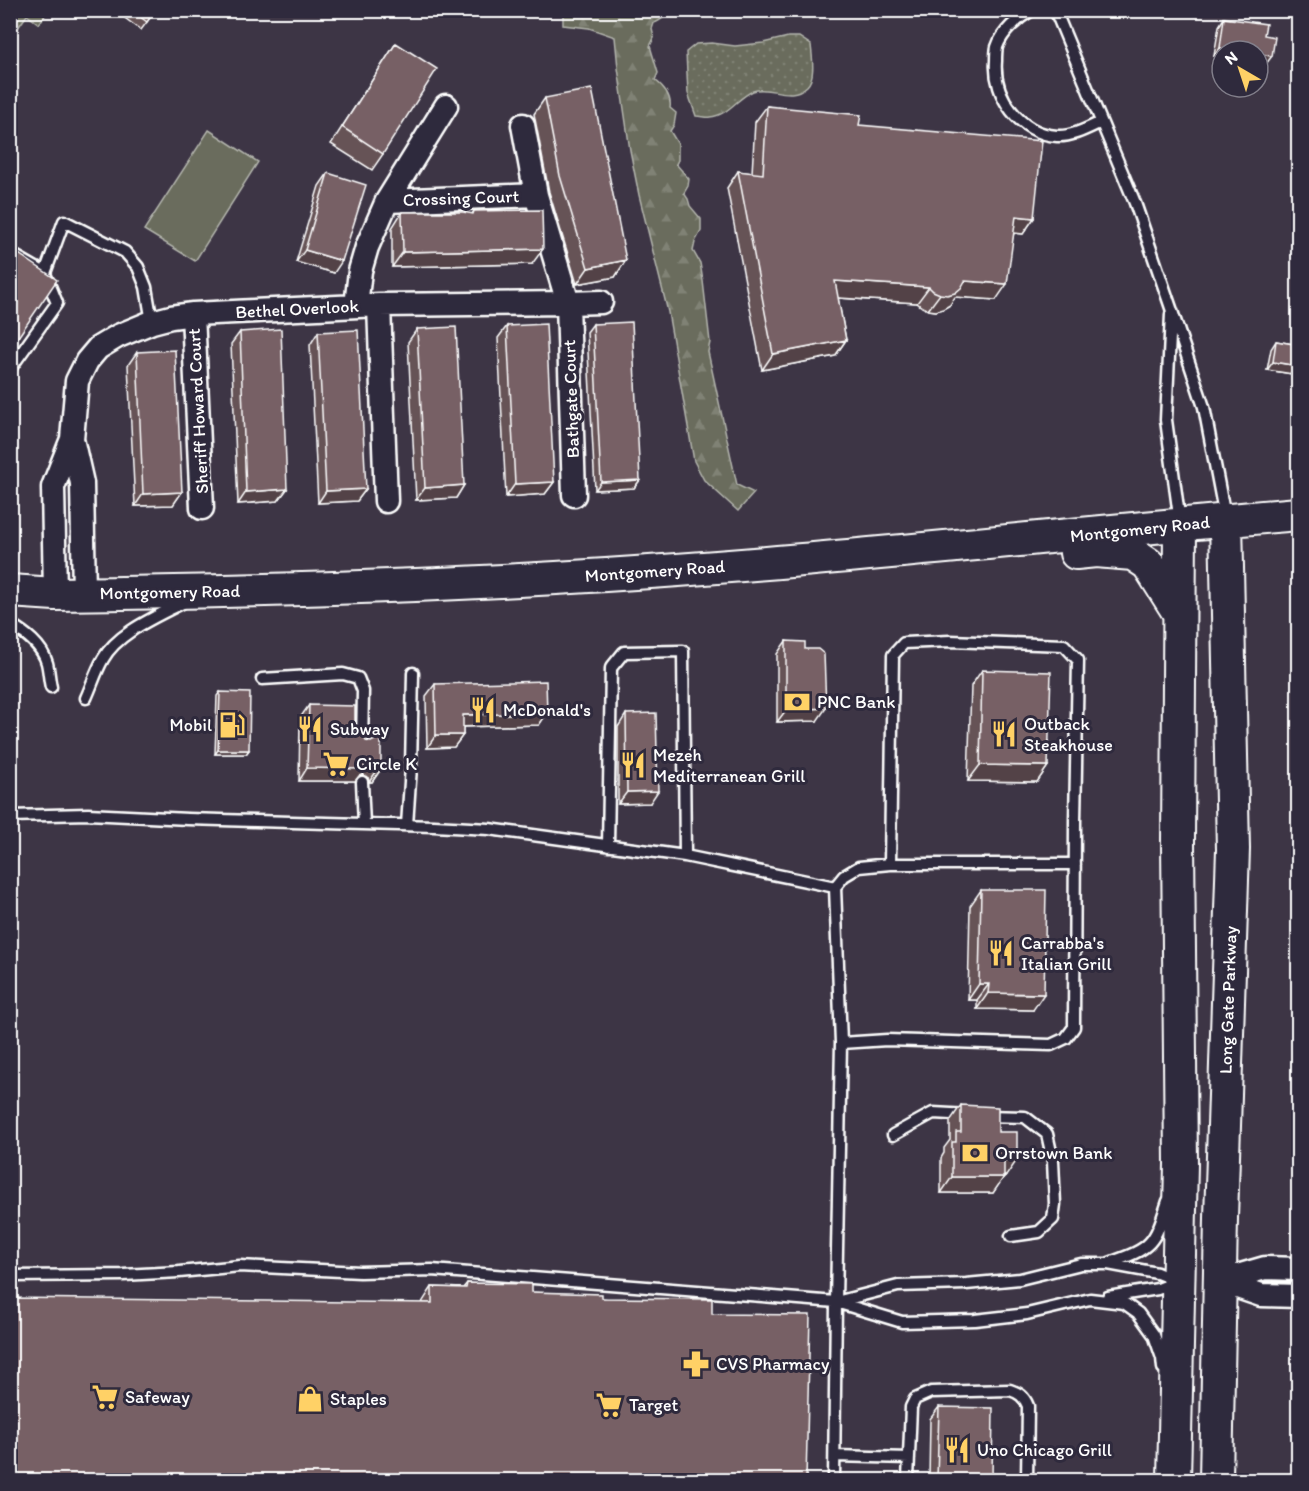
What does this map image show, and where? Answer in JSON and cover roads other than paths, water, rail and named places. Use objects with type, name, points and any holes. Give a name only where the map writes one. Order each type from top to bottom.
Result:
[{"type":"street","name":"Crossing Court","points":[[356,306],[360,271],[387,201],[446,106]]},
{"type":"street","name":"Crossing Court","points":[[523,125],[536,195],[568,303]]},
{"type":"street","name":"Crossing Court","points":[[387,201],[536,195]]},
{"type":"street","name":"Bethel Overlook","points":[[70,594],[53,487],[72,439],[77,381],[87,361],[98,348],[118,336],[152,322],[194,314],[379,305],[601,302]]},
{"type":"street","name":"Bathgate Court","points":[[568,303],[574,495]]},
{"type":"street","points":[[379,305],[386,501]]},
{"type":"street","name":"Sheriff Howard Court","points":[[194,314],[202,508]]},
{"type":"street","name":"Montgomery Road","points":[[10,591],[70,594],[335,589],[557,578],[857,556],[1299,514]]},
{"type":"street","name":"Long Gate Parkway","points":[[1216,1480],[1219,1358],[1211,1269],[1221,1227],[1233,849],[1226,520]]},
{"type":"street","points":[[1174,1480],[1181,1164],[1178,842],[1180,525]]},
{"type":"street","points":[[857,556],[871,574],[1096,551],[1133,554],[1148,564],[1179,613]]},
{"type":"street","points":[[1179,1217],[1184,1234],[1211,1269],[1261,1295],[1299,1296]]},
{"type":"street","points":[[1177,1357],[1186,1326],[1201,1300],[1211,1269]]},
{"type":"street","points":[[1178,1281],[1211,1269],[1299,1269]]},
{"type":"street","points":[[1178,1281],[1205,1322],[1219,1358]]},
{"type":"lane","points":[[1032,10],[1007,31],[997,46],[995,68],[999,90],[1008,107],[1020,121],[1039,132],[1057,136],[1101,122]]},
{"type":"lane","points":[[1055,10],[1135,203],[1171,308],[1204,407],[1226,520]]},
{"type":"lane","points":[[45,273],[64,221],[125,252],[138,267],[146,287],[152,322]]},
{"type":"lane","points":[[10,253],[45,273],[57,303],[10,369]]},
{"type":"lane","points":[[1171,308],[1166,420],[1180,525]]},
{"type":"lane","points":[[86,698],[104,657],[118,640],[202,592]]},
{"type":"lane","points":[[10,624],[24,632],[36,644],[46,660],[51,687]]},
{"type":"lane","points":[[841,1043],[887,1040],[1051,1045],[1066,1038],[1074,1027],[1078,660],[1064,645],[950,641],[904,643],[893,655],[890,864]]},
{"type":"lane","points":[[608,846],[611,668],[624,652],[683,651],[685,856]]},
{"type":"lane","points":[[407,825],[413,673]]},
{"type":"lane","points":[[262,679],[343,674],[358,678],[363,691],[362,747]]},
{"type":"lane","points":[[362,782],[364,824]]},
{"type":"lane","points":[[10,816],[88,814],[489,829],[685,856],[835,887]]},
{"type":"lane","points":[[834,1480],[841,1043],[835,887],[844,876],[859,867],[890,864],[1075,864]]},
{"type":"lane","points":[[893,1135],[933,1113],[1025,1117],[1047,1134],[1053,1161],[1055,1203],[1053,1219],[1040,1232],[1011,1236]]},
{"type":"lane","points":[[1108,1264],[1147,1247],[1158,1232],[1181,1164]]},
{"type":"lane","points":[[836,1302],[898,1286],[966,1284],[1020,1279],[1081,1264],[1108,1264],[1157,1273],[1178,1281]]},
{"type":"lane","points":[[10,1276],[123,1275],[240,1266],[360,1272],[432,1270],[836,1302],[902,1322],[975,1320],[1027,1314],[1090,1299],[1158,1289],[1178,1281]]},
{"type":"lane","points":[[1090,1299],[1124,1303],[1138,1313],[1154,1335],[1162,1358],[1174,1444]]},
{"type":"lane","points":[[908,1480],[911,1407],[915,1399],[931,1392],[1010,1390],[1025,1399],[1028,1406],[1027,1480]]},
{"type":"lane","points":[[835,1456],[909,1458]]},
{"type":"place","name":"PNC Bank","points":[[797,702]]},
{"type":"place","name":"McDonald's","points":[[483,710]]},
{"type":"place","name":"Mobil","points":[[232,725]]},
{"type":"place","name":"Subway","points":[[310,729]]},
{"type":"place","name":"Outback Steakhouse","points":[[1004,734]]},
{"type":"place","name":"Circle K","points":[[336,764]]},
{"type":"place","name":"Mezeh Mediterranean Grill","points":[[633,765]]},
{"type":"place","name":"Carrabba's Italian Grill","points":[[1001,953]]},
{"type":"place","name":"Orrstown Bank","points":[[975,1153]]},
{"type":"place","name":"CVS Pharmacy","points":[[696,1364]]},
{"type":"place","name":"Safeway","points":[[105,1397]]},
{"type":"place","name":"Staples","points":[[310,1399]]},
{"type":"place","name":"Target","points":[[609,1405]]},
{"type":"place","name":"Uno Chicago Grill","points":[[957,1450]]}]
